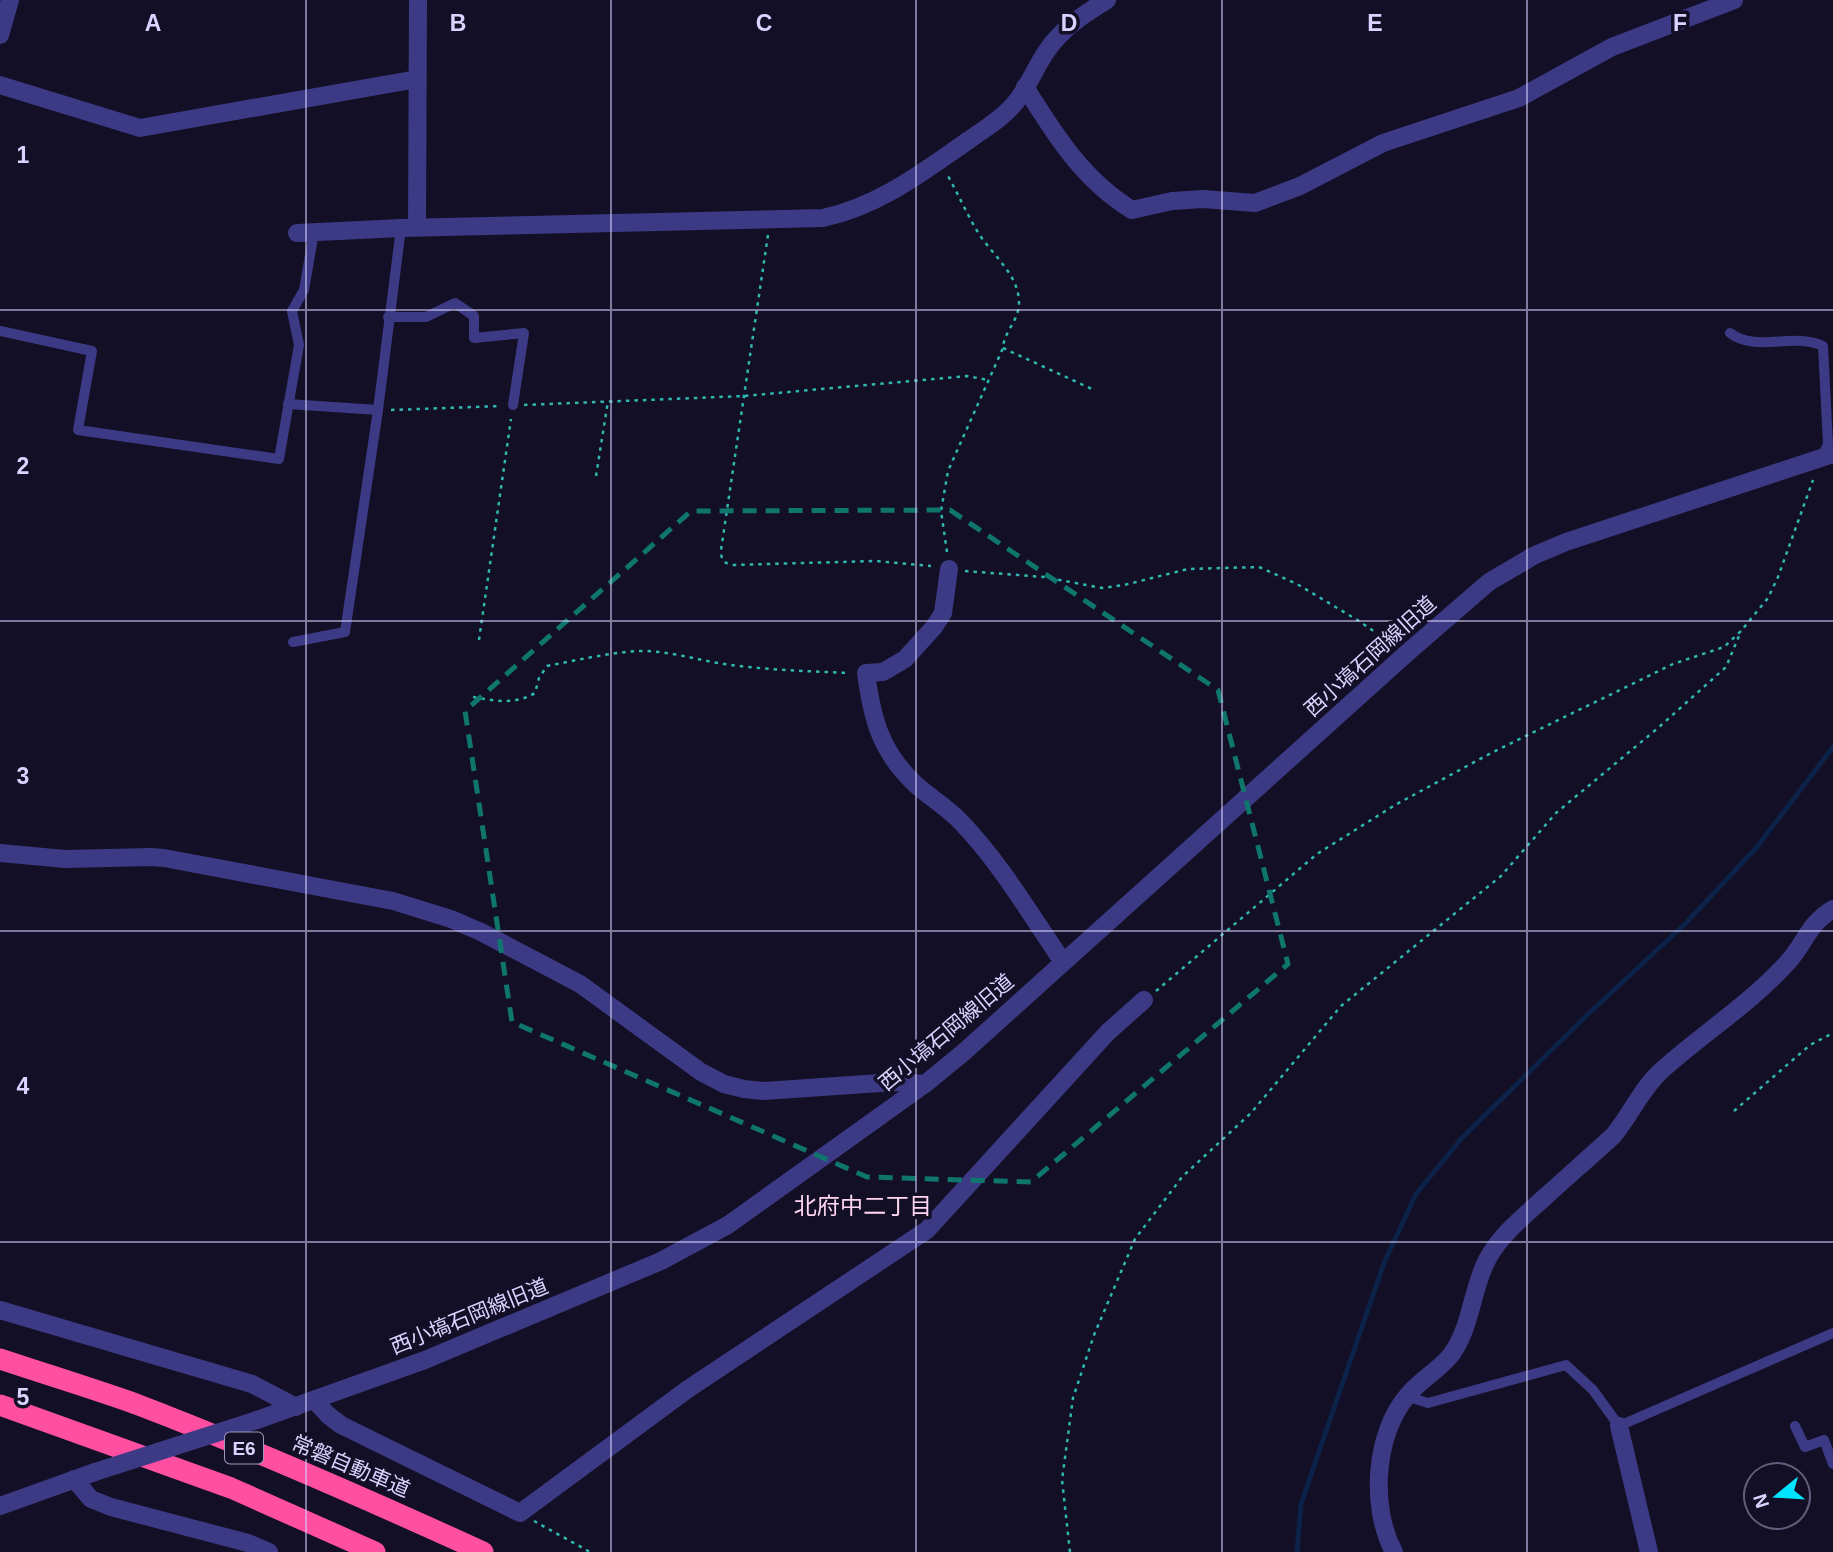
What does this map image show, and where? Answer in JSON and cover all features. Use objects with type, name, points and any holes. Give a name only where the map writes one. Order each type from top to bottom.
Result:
[{"type":"highway","name":"常磐自動車道","points":[[0,1359],[134,1404],[233,1443],[349,1491],[483,1552]]},
{"type":"highway","name":"E6","points":[[0,1405],[231,1488],[336,1532],[375,1552]]},
{"type":"street","points":[[0,35],[10,0]]},
{"type":"street","points":[[409,227],[417,79],[418,0]]},
{"type":"street","points":[[305,232],[409,227],[823,218],[847,212],[897,189],[996,120],[1015,103],[1046,51],[1058,37],[1079,18],[1107,0]]},
{"type":"street","points":[[1025,87],[1056,137],[1090,178],[1109,196],[1132,210],[1172,201],[1203,199],[1255,203],[1300,186],[1382,143],[1520,98],[1612,47],[1734,0]]},
{"type":"street","points":[[0,85],[140,128],[417,79]]},
{"type":"street","name":"西小塙石岡線旧道","points":[[0,1506],[74,1479],[314,1401],[425,1360],[660,1261],[728,1226],[925,1084],[1406,653],[1489,582],[1535,555],[1615,524],[1827,455]]},
{"type":"street","points":[[949,569],[943,613],[934,627],[905,659],[883,672],[866,673],[874,721],[895,762],[914,783],[958,820],[1001,871],[1063,962]]},
{"type":"street","points":[[0,853],[65,859],[164,858],[381,898],[420,908],[481,932],[580,984],[701,1072],[724,1084],[744,1090],[895,1082],[925,1084]]},
{"type":"street","points":[[1394,1552],[1382,1526],[1378,1479],[1386,1436],[1406,1396],[1450,1356],[1470,1316],[1481,1273],[1498,1243],[1613,1136],[1658,1073],[1789,961],[1819,918],[1833,909]]},
{"type":"street","points":[[314,1401],[341,1425],[520,1513],[688,1389],[927,1230],[1108,1032],[1144,1000]]},
{"type":"street","points":[[0,1310],[252,1384],[296,1407]]},
{"type":"street","points":[[1619,1426],[1649,1552]]},
{"type":"street","points":[[74,1479],[92,1499],[111,1507],[248,1543],[269,1552]]},
{"type":"lane","points":[[293,642],[345,632],[378,410],[388,317],[409,227]]},
{"type":"lane","points":[[0,331],[92,351],[78,430],[279,459],[299,345],[292,312],[304,290],[305,232]]},
{"type":"lane","points":[[388,317],[426,317],[455,303],[474,316],[474,338],[524,333],[513,405]]},
{"type":"lane","points":[[1730,333],[1741,342],[1808,341],[1824,346],[1827,455]]},
{"type":"lane","points":[[288,404],[378,410]]},
{"type":"lane","points":[[1406,1396],[1428,1404],[1566,1365],[1594,1390],[1619,1426],[1833,1333]]},
{"type":"lane","points":[[1795,1426],[1805,1447],[1824,1440],[1833,1464]]},
{"type":"path","points":[[940,160],[977,232],[1016,283],[1019,303],[1017,319],[1004,336],[1003,348],[948,471],[941,511],[949,569]]},
{"type":"path","points":[[771,219],[721,550],[722,560],[726,564],[755,566],[876,561],[1044,577],[1102,588],[1188,569],[1259,566],[1282,576],[1360,621],[1406,653]]},
{"type":"path","points":[[1003,348],[1092,389]]},
{"type":"path","points":[[378,410],[744,396],[967,376],[988,380]]},
{"type":"path","points":[[596,476],[608,401]]},
{"type":"path","points":[[479,639],[513,405]]},
{"type":"path","points":[[1144,1000],[1317,854],[1395,805],[1493,751],[1673,664],[1724,647],[1768,598],[1827,455]]},
{"type":"path","points":[[1070,1552],[1062,1480],[1073,1398],[1094,1335],[1135,1239],[1182,1177],[1251,1113],[1341,1006],[1501,876],[1556,813],[1726,667],[1741,631]]},
{"type":"path","points":[[473,697],[496,701],[522,701],[535,693],[539,678],[547,666],[640,651],[664,652],[691,659],[775,670],[866,673]]},
{"type":"path","points":[[1734,1111],[1810,1045],[1833,1034]]},
{"type":"path","points":[[520,1513],[590,1552]]},
{"type":"highlighted area","points":[[950,510],[1218,690],[1288,964],[1031,1182],[867,1177],[512,1022],[465,711],[691,511]]},
{"type":"waterway","points":[[1297,1552],[1301,1504],[1384,1263],[1416,1194],[1461,1139],[1586,1016],[1685,924],[1757,847],[1833,747]]},
{"type":"district","name":"北府中二丁目","points":[[863,1206]]}]
